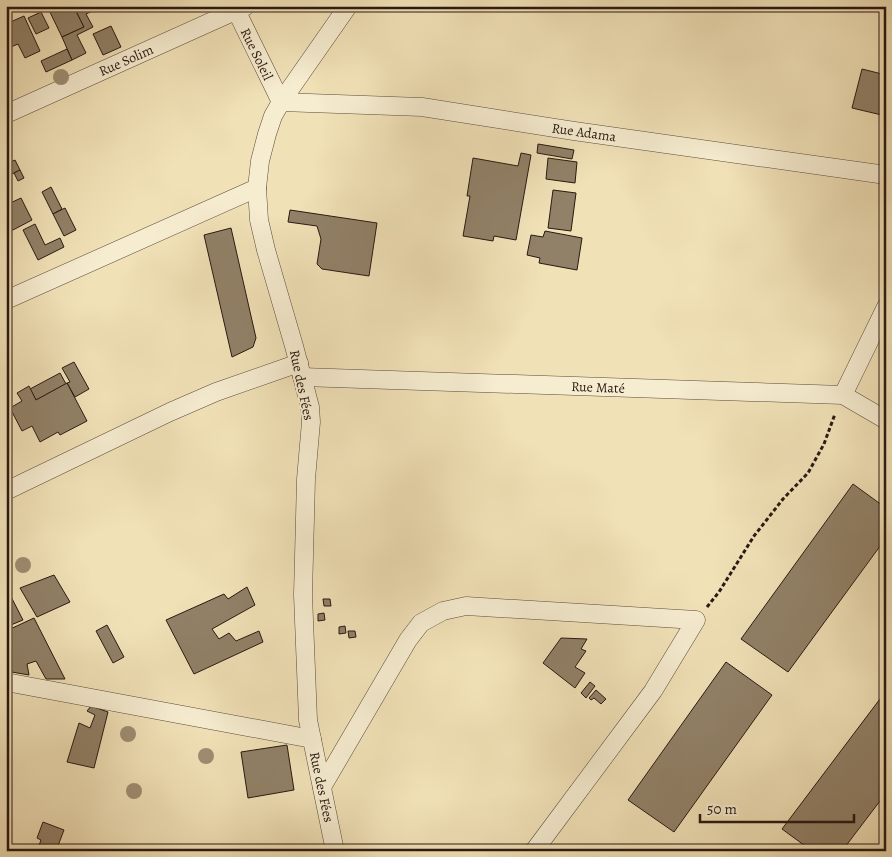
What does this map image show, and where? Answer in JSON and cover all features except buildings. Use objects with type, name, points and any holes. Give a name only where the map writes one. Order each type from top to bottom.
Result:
[{"type":"street","name":"Rue des Fées","points":[[335,851],[308,720],[302,595],[306,480],[311,422],[310,407],[266,250],[259,220],[257,188],[260,161],[273,116],[348,6]]},
{"type":"street","name":"Rue Soleil","points":[[238,8],[281,102]]},
{"type":"street","name":"Rue Solim","points":[[6,114],[238,8]]},
{"type":"street","name":"Rue Adama","points":[[281,102],[422,107],[886,176]]},
{"type":"street","points":[[6,300],[257,188]]},
{"type":"street","points":[[843,394],[886,307]]},
{"type":"street","points":[[6,491],[207,396],[300,370]]},
{"type":"street","name":"Rue Maté","points":[[300,370],[843,394],[886,420]]},
{"type":"street","points":[[322,787],[408,640],[421,623],[443,611],[466,606],[696,620],[653,691],[534,851]]},
{"type":"street","points":[[6,682],[312,739]]},
{"type":"path","points":[[696,620],[718,592],[754,536],[783,499],[808,473],[824,444],[843,394]]}]
